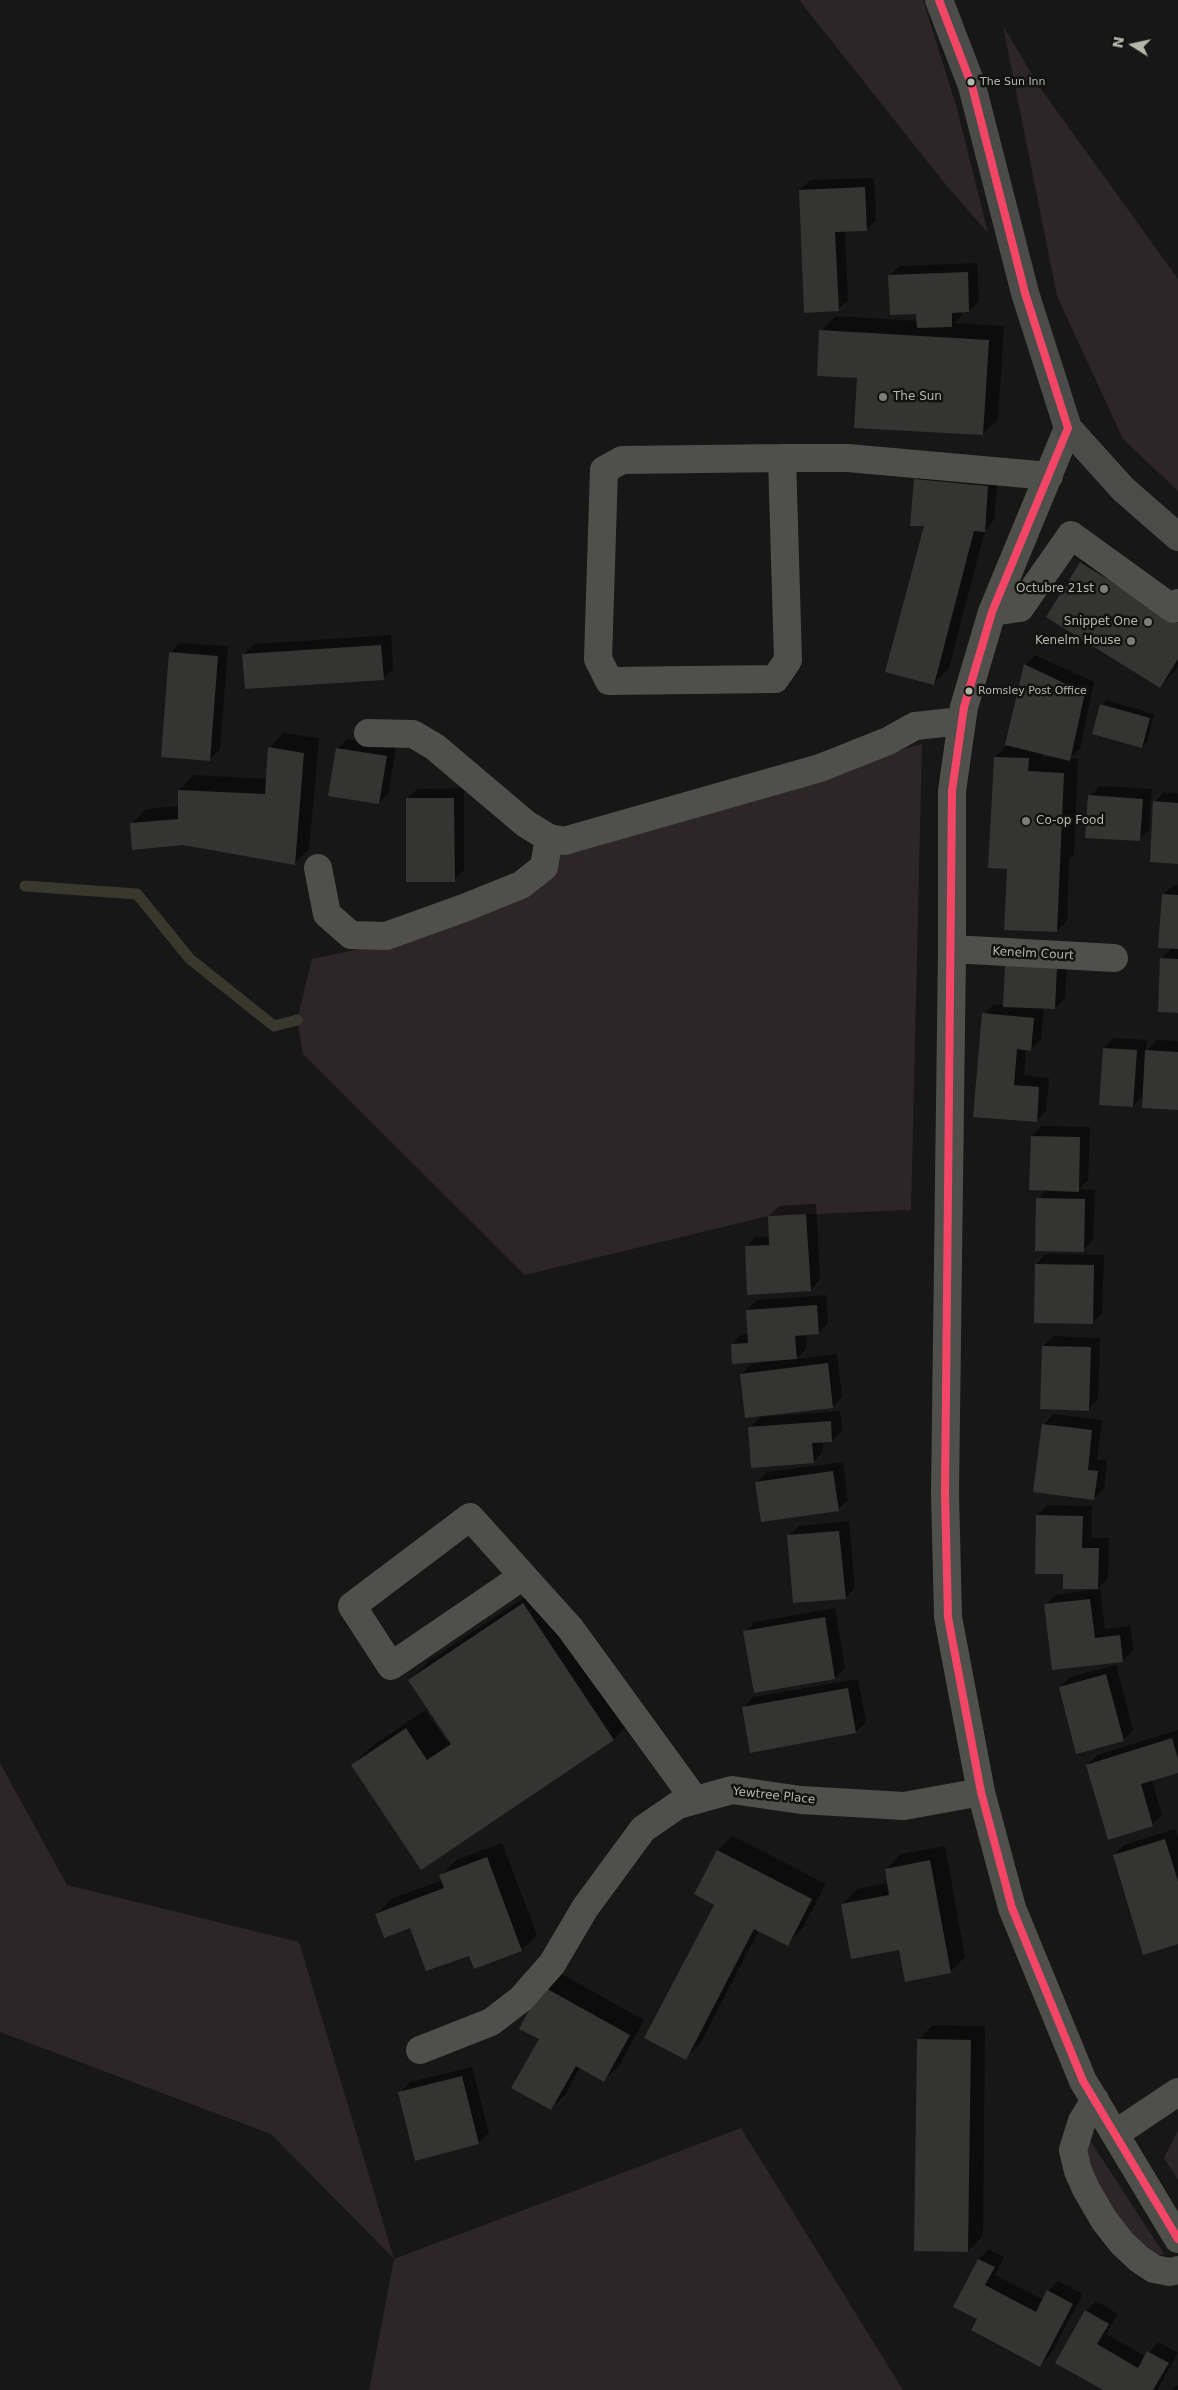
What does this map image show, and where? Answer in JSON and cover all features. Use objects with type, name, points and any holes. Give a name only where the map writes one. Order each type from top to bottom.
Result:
[{"type":"main road","points":[[939,0],[972,86],[1025,293],[1068,428],[1123,489],[1178,537]]},
{"type":"street","points":[[1068,428],[992,612],[964,707],[952,791],[952,949],[945,1493],[948,1617],[981,1792],[1012,1908],[1083,2081],[1178,2239]]},
{"type":"street","points":[[782,458],[788,660],[774,679],[609,681],[598,659],[604,470],[622,460],[782,458],[848,458],[1049,476]]},
{"type":"street","points":[[992,612],[1020,608],[1071,535],[1173,609],[1178,603]]},
{"type":"street","points":[[368,733],[413,734],[435,747],[526,824],[549,838],[564,841],[820,768],[888,741],[915,726],[962,721]]},
{"type":"street","points":[[318,868],[327,914],[351,935],[386,936],[521,885],[544,867],[549,838]]},
{"type":"street","name":"Kenelm Court","points":[[952,949],[1114,958]]},
{"type":"street","points":[[522,1576],[391,1666],[352,1606],[470,1517],[570,1628],[695,1800]]},
{"type":"street","name":"Yewtree Place","points":[[420,2050],[491,2022],[521,2000],[552,1964],[585,1908],[643,1830],[678,1805],[732,1790],[801,1800],[904,1806],[981,1792]]},
{"type":"street","points":[[1115,2134],[1178,2092]]},
{"type":"street","points":[[1095,2100],[1082,2121],[1074,2150],[1078,2171],[1086,2189],[1104,2220],[1122,2243],[1140,2259],[1154,2269],[1170,2272],[1178,2270]]},
{"type":"shaded area","points":[[799,0],[923,0],[956,105],[988,233],[946,185]]},
{"type":"shaded area","points":[[1003,26],[1041,89],[1178,279],[1178,491],[1123,439],[1057,296]]},
{"type":"shaded area","points":[[922,744],[911,1210],[768,1216],[525,1275],[303,1054],[297,1020],[312,959],[401,940],[541,887],[538,854]]},
{"type":"shaded area","points":[[0,1763],[67,1885],[299,1942],[394,2259],[271,2134],[0,2032]]},
{"type":"shaded area","points":[[741,2128],[903,2390],[369,2390],[394,2259]]},
{"type":"shaded area","points":[[1178,2130],[1178,2180],[1164,2158]]},
{"type":"shaded area","points":[[1088,2137],[1164,2254],[1158,2256],[1141,2250],[1092,2182],[1084,2144]]},
{"type":"building","points":[[865,187],[867,231],[835,232],[839,311],[804,313],[799,190]]},
{"type":"building","points":[[968,272],[969,312],[952,313],[952,327],[917,328],[916,314],[890,315],[888,275]]},
{"type":"building","points":[[819,330],[989,340],[983,435],[854,428],[857,378],[817,376]]},
{"type":"building","points":[[914,479],[988,486],[985,532],[974,531],[934,685],[885,672],[924,526],[910,526]]},
{"type":"building","name":"Kenelm House","points":[[1080,562],[1178,623],[1178,659],[1160,688],[1046,617]]},
{"type":"building","points":[[381,645],[384,680],[245,689],[242,654]]},
{"type":"building","points":[[169,652],[218,656],[210,761],[161,757]]},
{"type":"building","points":[[1024,664],[1085,693],[1070,761],[1005,745]]},
{"type":"building","points":[[1100,704],[1150,718],[1142,748],[1092,734]]},
{"type":"building","points":[[268,747],[304,753],[295,865],[183,845],[132,850],[130,823],[178,819],[178,790],[265,794]]},
{"type":"building","points":[[336,748],[387,756],[379,804],[328,796]]},
{"type":"building","name":"Co-op Food","points":[[994,757],[1029,758],[1028,771],[1064,773],[1057,932],[1004,930],[1007,869],[988,868]]},
{"type":"building","points":[[1088,795],[1143,799],[1140,841],[1085,838]]},
{"type":"building","points":[[406,798],[454,798],[455,882],[406,882]]},
{"type":"building","points":[[1153,801],[1178,803],[1178,864],[1150,862]]},
{"type":"building","points":[[1162,894],[1178,895],[1178,949],[1158,948]]},
{"type":"building","points":[[1160,958],[1178,959],[1178,1013],[1158,1012]]},
{"type":"building","points":[[1005,965],[1057,967],[1055,1009],[1003,1007]]},
{"type":"building","points":[[982,1013],[1034,1018],[1031,1051],[1017,1049],[1014,1085],[1039,1087],[1037,1122],[973,1117]]},
{"type":"building","points":[[1103,1048],[1137,1050],[1133,1107],[1099,1105]]},
{"type":"building","points":[[1145,1050],[1178,1052],[1178,1110],[1142,1108]]},
{"type":"building","points":[[1031,1136],[1080,1137],[1079,1192],[1029,1190]]},
{"type":"building","points":[[1036,1198],[1085,1199],[1084,1252],[1035,1251]]},
{"type":"building","points":[[806,1214],[811,1291],[747,1295],[745,1246],[769,1245],[768,1216]]},
{"type":"building","points":[[1035,1264],[1094,1265],[1093,1324],[1034,1323]]},
{"type":"building","points":[[817,1305],[819,1334],[795,1336],[797,1359],[732,1364],[731,1344],[748,1343],[746,1310]]},
{"type":"building","points":[[1042,1346],[1091,1347],[1089,1411],[1040,1409]]},
{"type":"building","points":[[828,1363],[833,1408],[745,1418],[740,1374]]},
{"type":"building","points":[[831,1421],[832,1442],[812,1443],[814,1463],[751,1468],[748,1427]]},
{"type":"building","points":[[1042,1424],[1092,1430],[1088,1470],[1098,1471],[1094,1500],[1033,1492]]},
{"type":"building","points":[[833,1471],[839,1511],[761,1522],[755,1482]]},
{"type":"building","points":[[1036,1515],[1083,1516],[1082,1548],[1099,1548],[1098,1589],[1063,1589],[1063,1574],[1035,1574]]},
{"type":"building","points":[[839,1531],[846,1599],[793,1603],[787,1535]]},
{"type":"building","points":[[1090,1599],[1095,1638],[1120,1635],[1123,1662],[1052,1670],[1044,1604]]},
{"type":"building","points":[[523,1603],[614,1740],[421,1870],[351,1765],[406,1728],[427,1760],[451,1744],[408,1680]]},
{"type":"building","points":[[825,1617],[835,1679],[754,1693],[743,1631]]},
{"type":"building","points":[[1106,1674],[1124,1741],[1076,1754],[1059,1687]]},
{"type":"building","points":[[848,1688],[856,1733],[750,1753],[742,1707]]},
{"type":"building","points":[[1172,1738],[1178,1759],[1178,1773],[1141,1784],[1153,1826],[1108,1840],[1086,1765]]},
{"type":"building","points":[[1165,1839],[1178,1881],[1178,1944],[1143,1955],[1113,1855]]},
{"type":"building","points":[[717,1850],[812,1899],[788,1946],[754,1929],[686,2060],[644,2038],[714,1905],[694,1894]]},
{"type":"building","points":[[487,1857],[522,1951],[474,1969],[469,1956],[426,1971],[410,1928],[384,1938],[375,1914],[444,1888],[439,1875]]},
{"type":"building","points":[[930,1860],[951,1973],[905,1982],[899,1950],[851,1959],[841,1904],[889,1895],[885,1869]]},
{"type":"building","points":[[542,1986],[630,2035],[604,2082],[576,2066],[551,2110],[511,2088],[539,2039],[519,2029]]},
{"type":"building","points":[[917,2039],[971,2040],[968,2252],[914,2251]]},
{"type":"building","points":[[462,2076],[479,2144],[415,2161],[398,2092]]},
{"type":"building","points":[[978,2259],[995,2267],[985,2285],[1036,2312],[1047,2290],[1073,2304],[1040,2367],[971,2330],[977,2319],[953,2307]]},
{"type":"building","points":[[1085,2310],[1109,2324],[1097,2344],[1138,2368],[1147,2351],[1169,2363],[1153,2390],[1103,2390],[1055,2363]]},
{"type":"waterway","points":[[25,886],[137,894],[190,959],[274,1026],[297,1020]]},
{"type":"transit line","points":[[939,0],[972,86],[1025,293],[1068,428],[992,612],[964,707],[952,791],[945,1493],[948,1617],[981,1792],[1012,1908],[1083,2081],[1178,2239]]},
{"type":"place","name":"The Sun Inn","points":[[971,82]]},
{"type":"place","name":"The Sun","points":[[883,397]]},
{"type":"place","name":"Octubre 21st","points":[[1104,589]]},
{"type":"place","name":"Snippet One","points":[[1148,622]]},
{"type":"place","name":"Kenelm House","points":[[1131,641]]},
{"type":"place","name":"Romsley Post Office","points":[[969,691]]},
{"type":"place","name":"Co-op Food","points":[[1026,821]]}]
